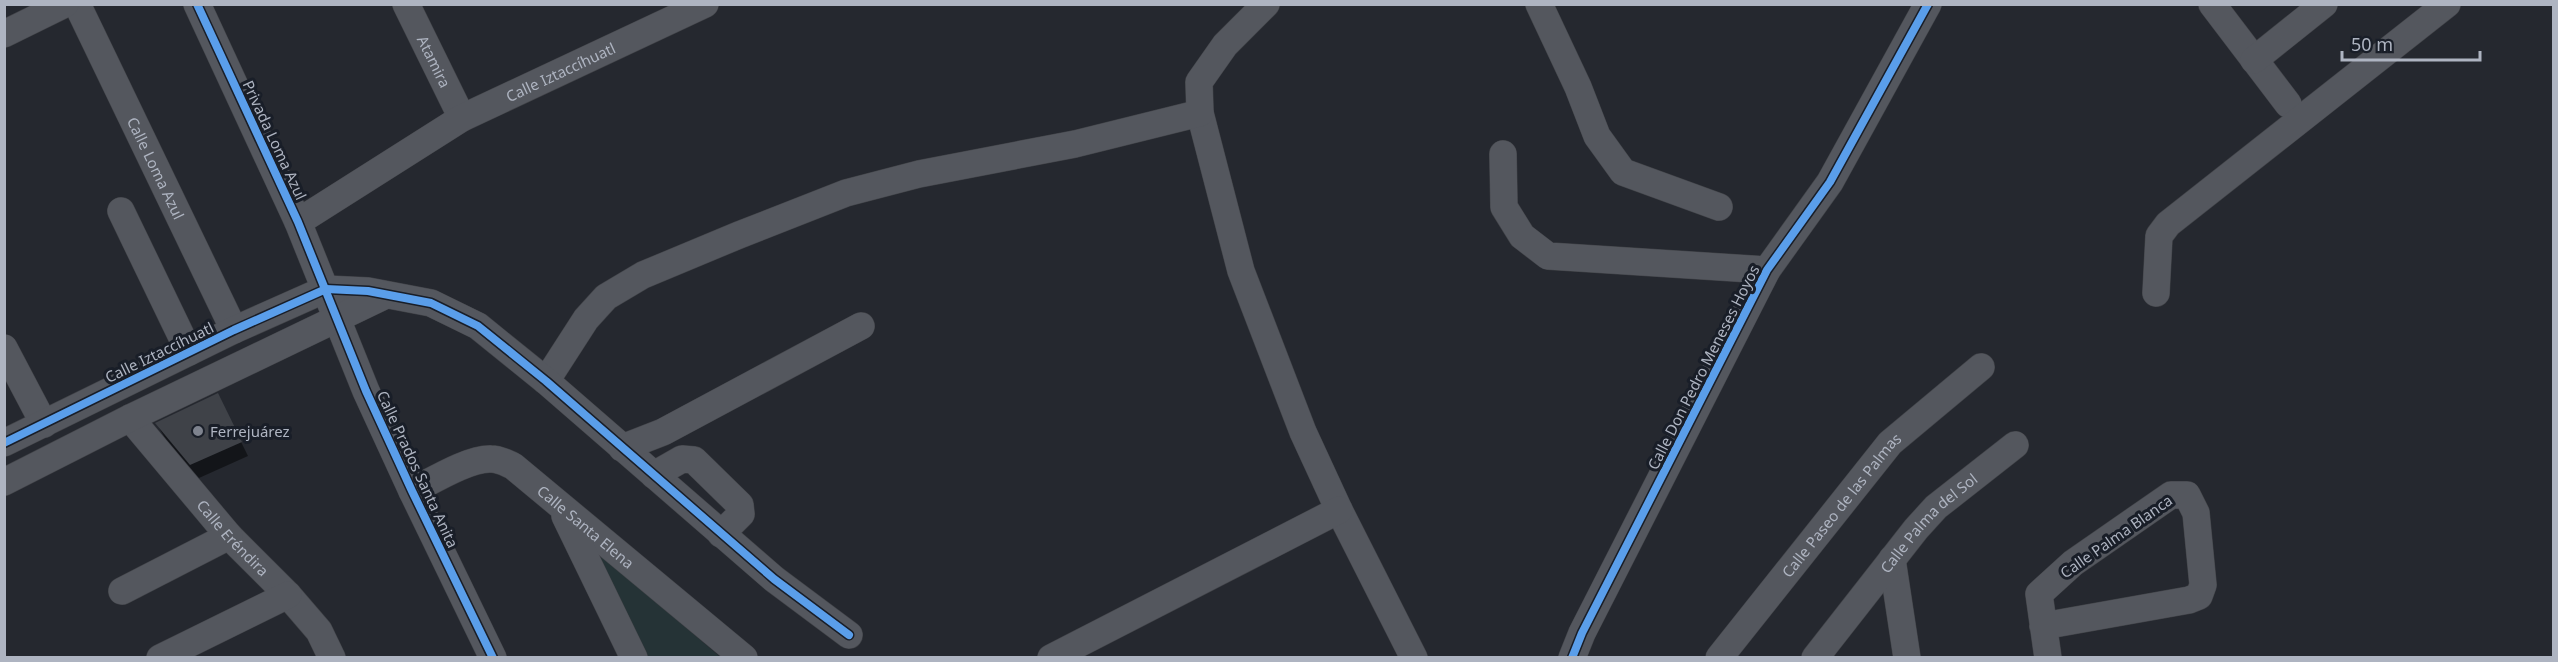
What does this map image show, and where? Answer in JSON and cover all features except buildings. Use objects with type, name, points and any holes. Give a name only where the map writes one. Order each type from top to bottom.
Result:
[{"type":"street","points":[[4,34],[65,4]]},
{"type":"street","name":"Calle Loma Azul","points":[[77,4],[234,330]]},
{"type":"street","name":"Privada Loma Azul","points":[[197,4],[298,222],[326,289]]},
{"type":"street","name":"Atamira","points":[[406,4],[462,118]]},
{"type":"street","name":"Calle Iztaccíhuatl","points":[[298,222],[462,118],[705,4]]},
{"type":"street","points":[[1266,4],[1225,45],[1198,82],[1200,113],[1241,271],[1303,432],[1339,510],[1414,657]]},
{"type":"street","points":[[1539,4],[1598,136],[1623,172],[1719,207]]},
{"type":"street","name":"Calle Don Pedro Meneses Hoyos","points":[[1572,657],[1582,633],[1767,270],[1830,182],[1928,4]]},
{"type":"street","points":[[2212,4],[2288,104]]},
{"type":"street","points":[[2254,60],[2324,4]]},
{"type":"street","points":[[2156,293],[2159,236],[2168,224],[2447,4]]},
{"type":"street","points":[[546,381],[586,319],[606,297],[643,275],[739,235],[846,193],[919,174],[1075,144],[1200,113]]},
{"type":"street","points":[[1503,154],[1504,207],[1522,236],[1548,256],[1767,270]]},
{"type":"street","points":[[121,211],[189,352]]},
{"type":"street","points":[[326,289],[368,291],[431,303],[478,326],[546,381],[774,579],[849,635]]},
{"type":"street","name":"Calle Iztaccíhuatl","points":[[4,444],[234,330],[326,289]]},
{"type":"street","name":"Calle Prados Santa Anita","points":[[326,289],[366,391],[493,657]]},
{"type":"street","points":[[7,475],[386,295]]},
{"type":"street","points":[[622,447],[663,432],[861,326]]},
{"type":"street","points":[[4,348],[44,424]]},
{"type":"street","name":"Calle Paseo de las Palmas","points":[[1719,657],[1890,443],[1981,367]]},
{"type":"street","name":"Calle Eréndira","points":[[130,418],[228,536],[288,595],[319,631],[332,657]]},
{"type":"street","name":"Calle Palma del Sol","points":[[1907,657],[1892,560],[1936,507],[2015,445]]},
{"type":"street","name":"Calle Santa Elena","points":[[412,491],[471,463],[488,458],[501,460],[513,466],[744,657]]},
{"type":"street","points":[[654,475],[682,459],[694,460],[740,505],[741,514],[721,534]]},
{"type":"street","name":"Calle Palma Blanca","points":[[2171,495],[2187,495],[2196,513],[2203,585],[2199,596],[2189,600],[2043,626],[2039,594],[2073,564],[2171,495]]},
{"type":"street","points":[[561,508],[634,657]]},
{"type":"street","points":[[1050,657],[1339,510]]},
{"type":"street","points":[[122,591],[228,536]]},
{"type":"street","points":[[1815,657],[1892,560]]},
{"type":"street","points":[[160,657],[288,595]]},
{"type":"street","points":[[2043,626],[2048,657]]},
{"type":"shaded area","points":[[590,544],[720,657],[644,657]]},
{"type":"cycle path","points":[[197,4],[298,222],[366,391],[493,658]]},
{"type":"cycle path","points":[[1572,658],[1582,633],[1767,270],[1830,182],[1928,4]]},
{"type":"cycle path","points":[[4,443],[234,330],[326,289],[368,291],[431,303],[478,326],[546,381],[774,579],[849,635]]},
{"type":"place","name":"Ferrejuárez","points":[[198,431]]}]
